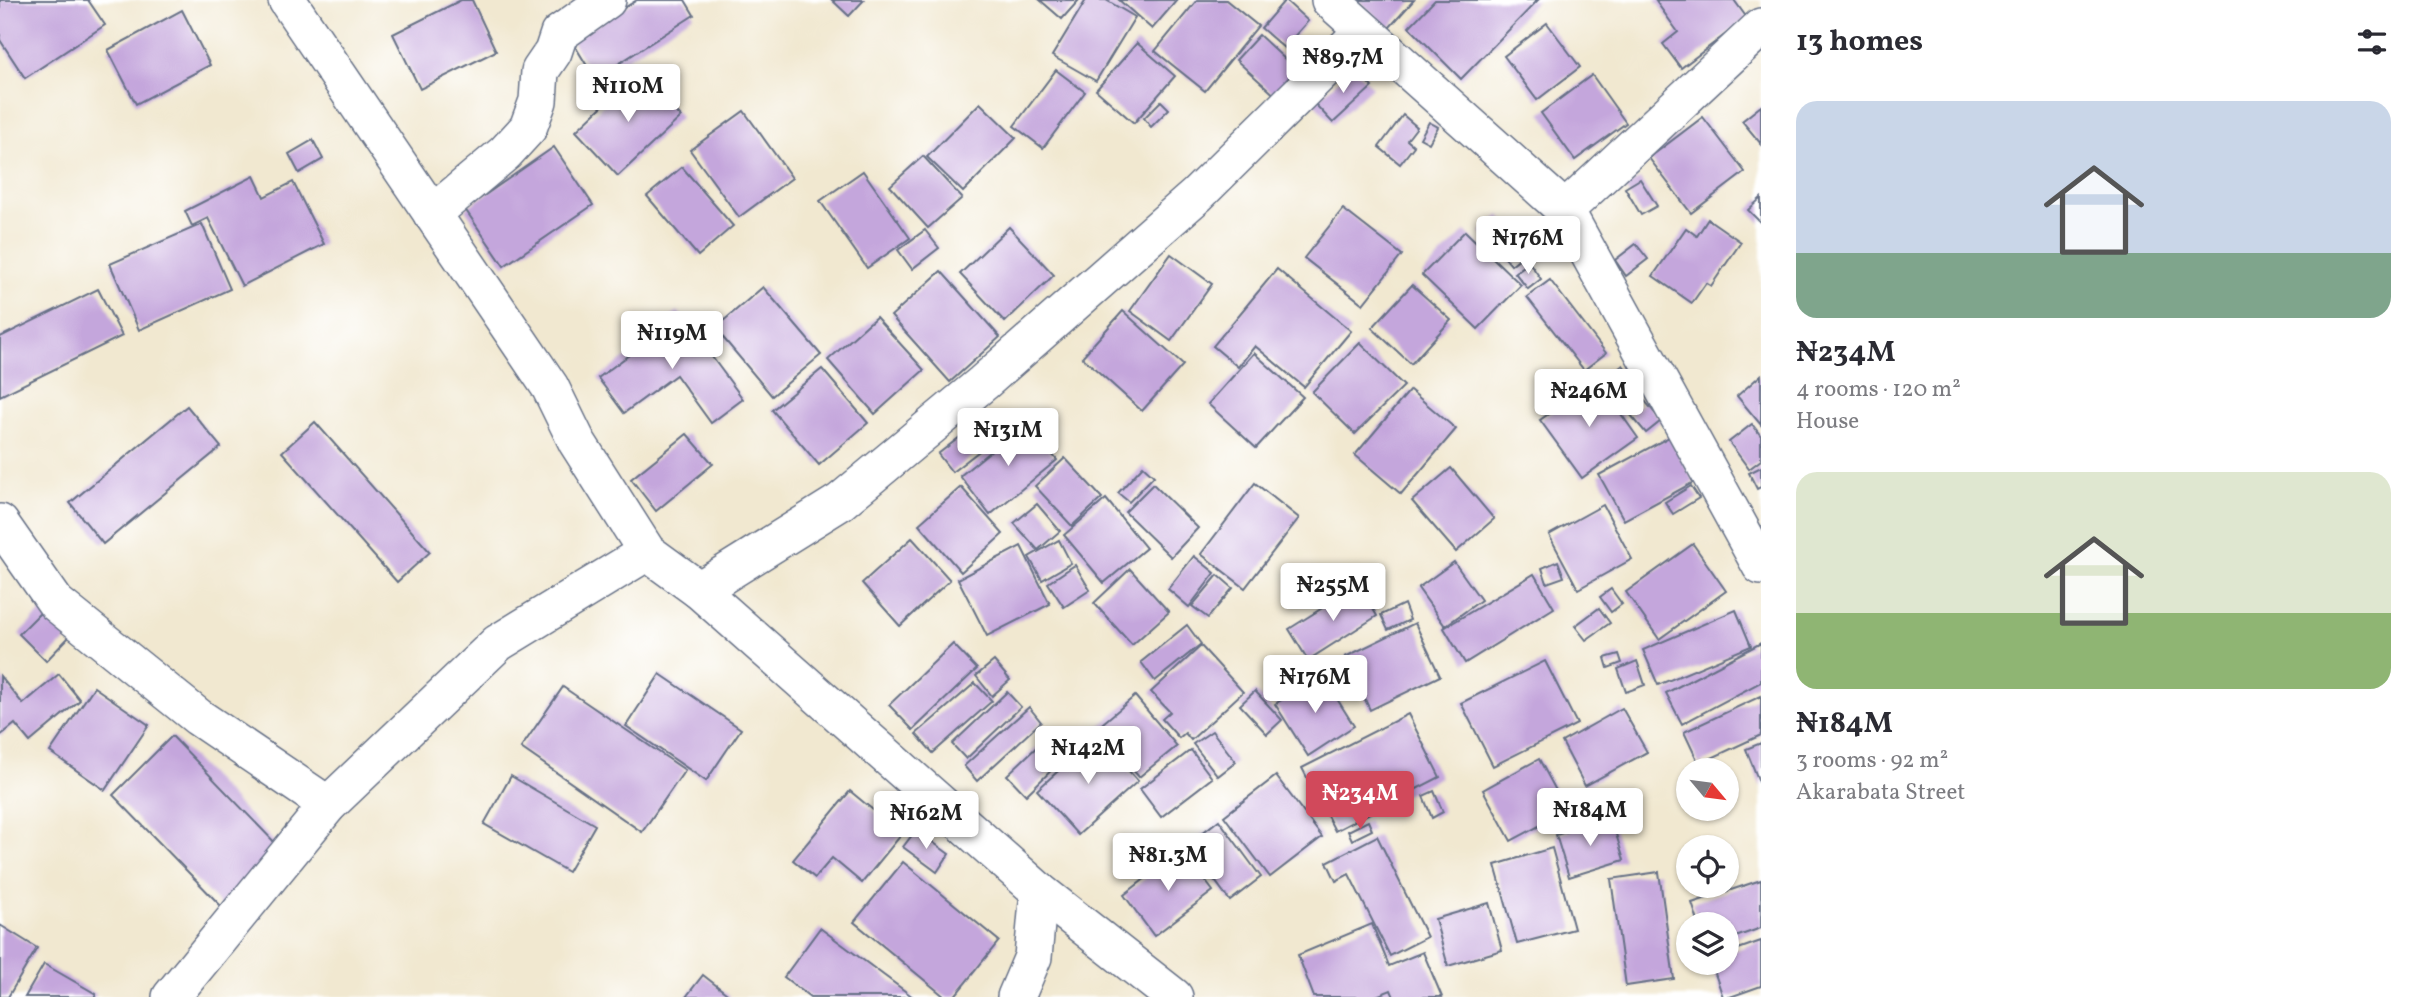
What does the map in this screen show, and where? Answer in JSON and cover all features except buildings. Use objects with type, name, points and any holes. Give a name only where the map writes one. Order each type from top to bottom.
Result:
[{"type":"street","points":[[287,0],[550,387],[577,442],[648,552],[699,590],[1039,891],[1174,997]]},
{"type":"street","points":[[432,214],[505,153],[528,128],[538,101],[540,71],[553,52],[559,34],[607,0]]},
{"type":"street","points":[[1330,0],[1565,210],[1761,566]]},
{"type":"street","points":[[1565,210],[1761,27]]},
{"type":"street","points":[[699,590],[840,502],[983,383],[1197,195],[1363,31]]},
{"type":"street","points":[[0,523],[56,603],[198,717],[328,805]]},
{"type":"street","points":[[171,997],[328,805],[498,643],[648,552]]},
{"type":"street","points":[[1016,997],[1033,957],[1039,891]]}]
